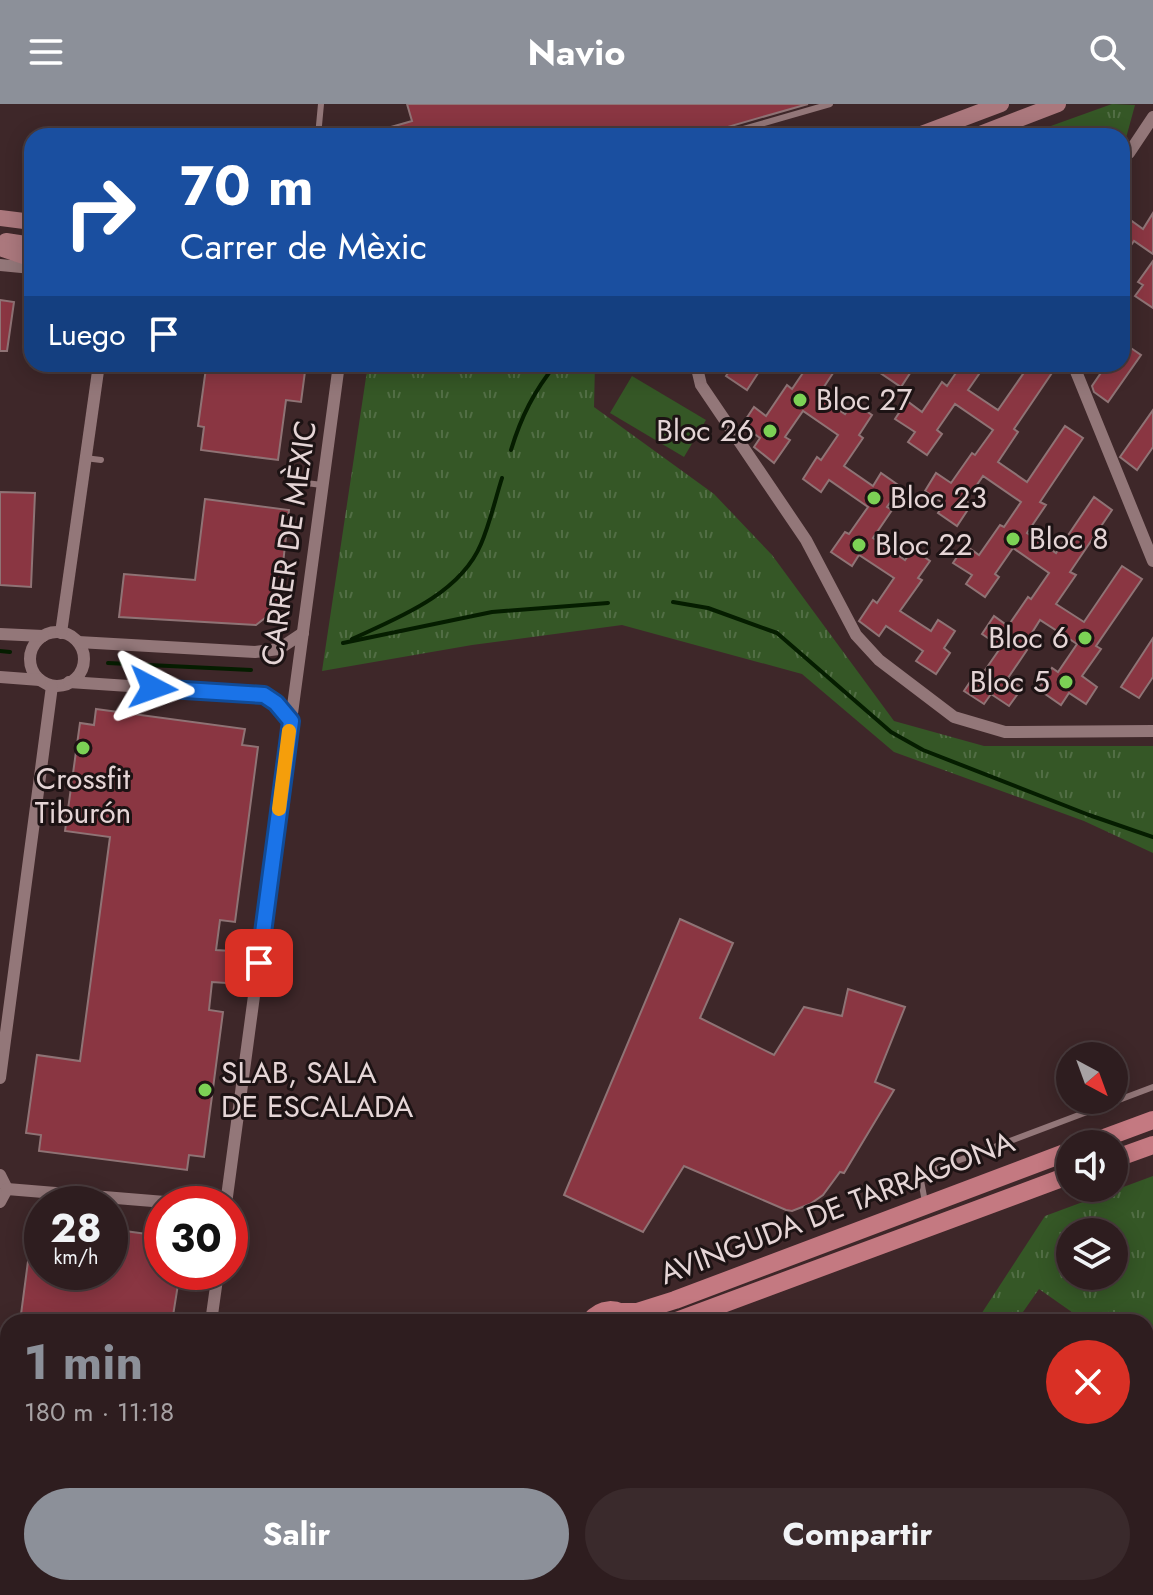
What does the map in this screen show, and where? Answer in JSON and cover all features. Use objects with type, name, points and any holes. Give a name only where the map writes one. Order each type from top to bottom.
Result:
[{"type":"main road","points":[[937,128],[1001,104]]},
{"type":"main road","points":[[996,128],[1058,104]]},
{"type":"main road","points":[[0,218],[24,221]]},
{"type":"main road","points":[[0,240],[24,244]]},
{"type":"main road","points":[[0,248],[24,256]]},
{"type":"main road","points":[[1126,1130],[1153,1120]]},
{"type":"main road","points":[[1128,1154],[1153,1145]]},
{"type":"main road","name":"AVINGUDA DE TARRAGONA","points":[[633,1314],[1056,1156]]},
{"type":"main road","name":"AVINGUDA DE TARRAGONA","points":[[696,1314],[1056,1180]]},
{"type":"street","points":[[1130,152],[1153,117]]},
{"type":"street","points":[[0,265],[24,267]]},
{"type":"street","points":[[61,633],[98,372]]},
{"type":"street","name":"CARRER DE MÈXIC","points":[[228,1186],[338,372]]},
{"type":"street","points":[[698,372],[701,385],[806,540],[856,635],[879,660],[954,717],[1005,732],[1153,731]]},
{"type":"street","points":[[1076,372],[1153,561]]},
{"type":"street","points":[[0,634],[43,636],[61,633],[78,642],[255,652],[279,649],[303,633]]},
{"type":"street","points":[[43,636],[32,647],[30,656],[33,671],[46,683]]},
{"type":"street","points":[[69,682],[81,670],[83,660],[78,642]]},
{"type":"street","points":[[0,677],[46,683],[264,695],[276,703],[291,721]]},
{"type":"street","points":[[0,1078],[46,683]]},
{"type":"street","points":[[0,1175],[7,1189],[0,1202]]},
{"type":"street","points":[[7,1189],[144,1200]]},
{"type":"street","points":[[212,1314],[215,1290]]},
{"type":"lane","points":[[319,128],[321,104]]},
{"type":"lane","points":[[747,128],[830,104]]},
{"type":"lane","points":[[85,458],[101,460]]},
{"type":"lane","points":[[298,482],[322,485]]},
{"type":"lane","points":[[926,1205],[920,1175],[1153,1087]]},
{"type":"green space","points":[[1112,104],[1135,105],[1129,128],[1045,128]]},
{"type":"green space","points":[[367,372],[595,372],[594,407],[714,494],[772,555],[894,721],[984,746],[1153,746],[1153,853],[1084,821],[894,752],[802,674],[622,625],[472,645],[322,671]]},
{"type":"green space","points":[[632,376],[706,420],[684,457],[610,413]]},
{"type":"green space","points":[[1153,1176],[1153,1314],[1075,1314],[1039,1289],[1022,1314],[981,1314],[1045,1216],[1083,1202],[1128,1202],[1128,1185]]},
{"type":"building","points":[[407,104],[808,104],[724,128],[388,128],[412,121]]},
{"type":"building","points":[[1153,213],[1153,254],[1134,241],[1130,247],[1130,220],[1143,229]]},
{"type":"building","points":[[1153,261],[1153,308],[1135,296],[1143,285],[1138,282]]},
{"type":"building","points":[[0,300],[14,302],[7,351],[0,351]]},
{"type":"building","points":[[1130,347],[1141,355],[1130,371]]},
{"type":"building","points":[[205,372],[305,372],[301,402],[286,400],[278,460],[201,450],[204,427],[198,426]]},
{"type":"building","points":[[729,372],[759,372],[747,390],[726,376]]},
{"type":"building","points":[[804,372],[834,372],[818,396],[845,414],[853,402],[872,415],[859,435],[863,438],[844,466],[873,486],[881,473],[901,487],[887,507],[892,510],[873,538],[905,560],[913,549],[930,561],[918,578],[922,580],[900,611],[931,631],[938,620],[955,631],[944,648],[950,653],[936,674],[916,661],[923,651],[886,626],[879,636],[859,621],[873,600],[877,603],[894,578],[859,555],[852,566],[831,552],[845,532],[849,534],[868,507],[829,480],[821,492],[803,479],[817,457],[821,460],[838,435],[803,411],[785,437],[790,440],[774,463],[754,447],[760,438],[742,425],[754,407],[766,416],[787,385],[792,389]]},
{"type":"building","points":[[879,372],[911,372],[901,387]]},
{"type":"building","points":[[957,372],[980,372],[968,390],[998,410],[1024,372],[1053,372],[1014,429],[1018,432],[998,462],[1027,482],[1065,426],[1083,438],[1040,502],[1046,505],[1027,533],[1056,553],[1094,497],[1112,510],[1070,572],[1076,575],[1056,604],[1084,622],[1122,566],[1142,579],[1096,646],[1101,649],[1082,676],[1097,687],[1086,704],[1069,693],[1061,705],[1038,689],[1052,668],[1058,672],[1077,644],[1040,620],[1023,647],[1027,650],[1008,678],[1022,688],[1009,706],[991,694],[984,704],[964,691],[978,670],[983,673],[1001,647],[982,634],[994,616],[1008,626],[1049,573],[1013,548],[995,574],[999,577],[985,597],[966,584],[972,575],[953,563],[965,545],[979,555],[1021,502],[983,476],[966,501],[971,505],[957,526],[938,513],[944,504],[925,491],[936,473],[951,483],[993,430],[955,404],[937,430],[942,434],[927,455],[908,442],[915,432],[895,419],[907,401],[922,412],[942,382],[947,386]]},
{"type":"building","points":[[1102,372],[1129,372],[1108,402],[1094,392],[1092,386]]},
{"type":"building","points":[[1153,410],[1153,447],[1137,470],[1120,457]]},
{"type":"building","points":[[0,492],[35,493],[31,587],[0,585]]},
{"type":"building","points":[[205,499],[289,510],[278,608],[256,625],[119,617],[124,574],[195,580]]},
{"type":"building","points":[[1153,638],[1153,677],[1139,698],[1121,687]]},
{"type":"building","points":[[96,709],[245,729],[242,745],[258,747],[235,922],[220,920],[216,950],[231,951],[226,983],[212,982],[209,1010],[223,1012],[204,1157],[189,1155],[187,1170],[39,1151],[41,1135],[26,1133],[37,1055],[80,1061],[110,837],[65,831],[80,723],[94,725]]},
{"type":"building","points":[[680,919],[733,943],[700,1018],[774,1055],[804,1007],[842,1016],[848,989],[905,1007],[875,1082],[894,1090],[844,1173],[840,1172],[823,1195],[810,1204],[792,1211],[786,1210],[684,1166],[643,1232],[564,1195]]},
{"type":"building","points":[[128,1231],[144,1234],[144,1290],[177,1290],[173,1314],[21,1314],[24,1290],[128,1290]]},
{"type":"waterway","points":[[511,450],[529,405],[550,372]]},
{"type":"waterway","points":[[352,639],[426,602],[458,577],[481,544],[502,478]]},
{"type":"waterway","points":[[673,602],[708,608],[777,633],[891,732],[923,750],[1153,837]]},
{"type":"waterway","points":[[343,643],[492,612],[608,603]]},
{"type":"waterway","points":[[0,651],[10,652]]},
{"type":"waterway","points":[[108,663],[251,670]]},
{"type":"slow traffic","points":[[279,809],[289,731]]},
{"type":"place","name":"Bloc 27","points":[[800,400]]},
{"type":"place","name":"Bloc 26","points":[[770,431]]},
{"type":"place","name":"Bloc 23","points":[[874,498]]},
{"type":"place","name":"Bloc 8","points":[[1013,539]]},
{"type":"place","name":"Bloc 22","points":[[859,545]]},
{"type":"place","name":"Bloc 6","points":[[1085,638]]},
{"type":"place","name":"Bloc 5","points":[[1066,682]]},
{"type":"place","name":"Crossfit Tiburón","points":[[83,748]]},
{"type":"place","name":"SLAB, SALA DE ESCALADA","points":[[205,1090]]},
{"type":"route","points":[[153,688],[264,695],[276,703],[291,721],[259,963]]}]
